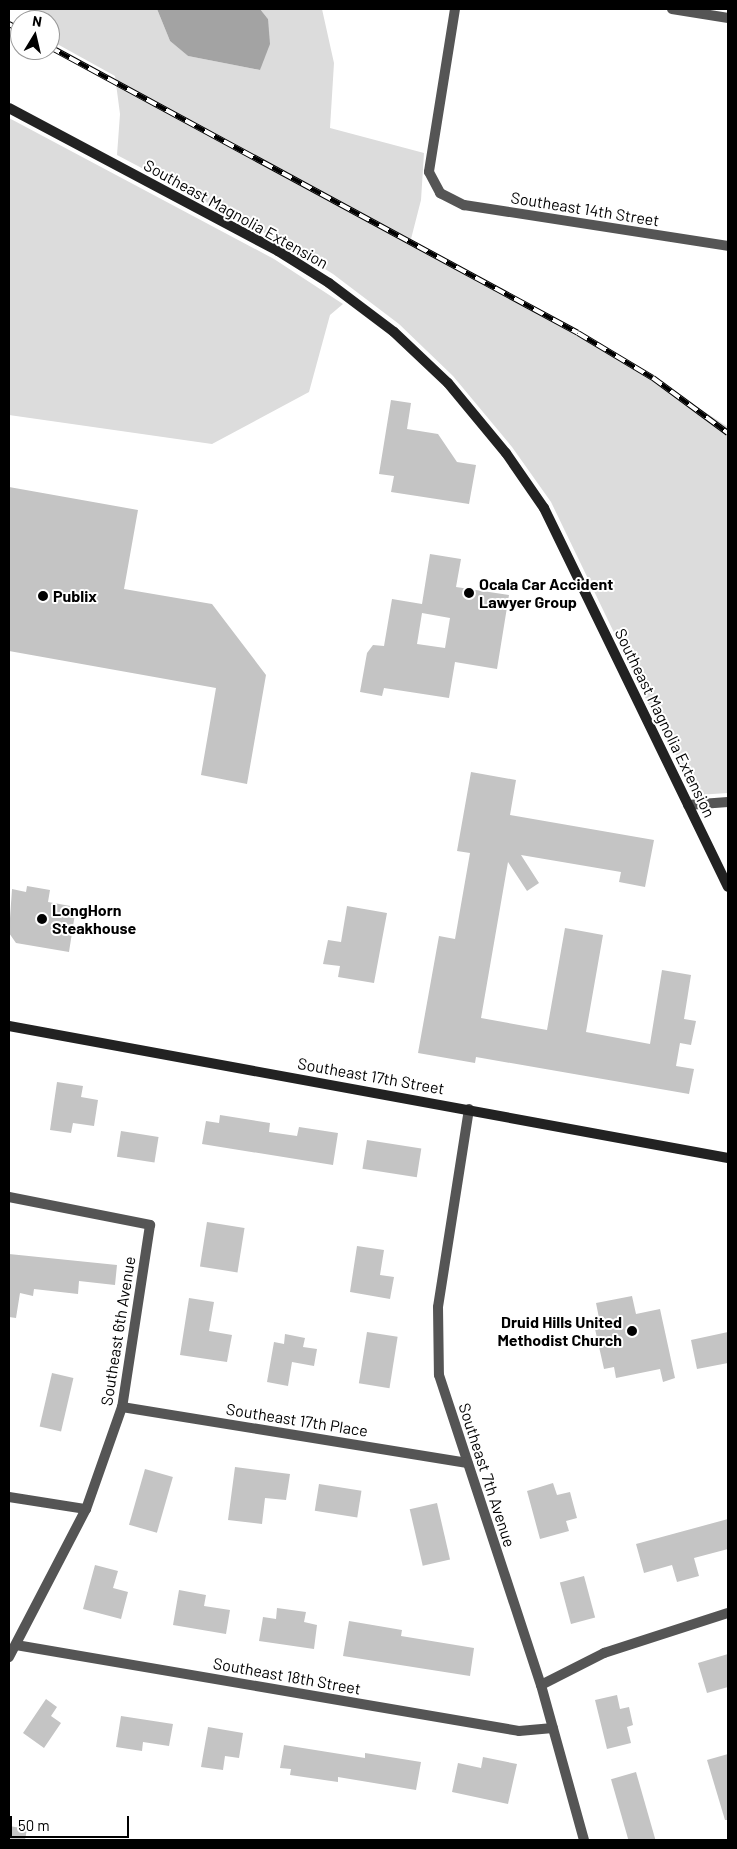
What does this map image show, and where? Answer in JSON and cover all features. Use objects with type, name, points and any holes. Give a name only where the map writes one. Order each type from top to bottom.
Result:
[{"type":"main road","name":"Southeast Magnolia Extension","points":[[9,108],[278,250],[329,282],[394,332],[448,383],[506,453],[544,508],[728,887]]},
{"type":"main road","name":"Southeast 17th Street","points":[[9,1026],[470,1109],[728,1158]]},
{"type":"street","name":"Southeast 14th Street","points":[[455,9],[429,172],[440,193],[464,205],[728,246]]},
{"type":"street","points":[[672,9],[728,18]]},
{"type":"street","points":[[688,805],[728,802]]},
{"type":"street","name":"Southeast 7th Avenue","points":[[470,1109],[438,1307],[439,1375],[466,1462],[541,1685],[584,1840]]},
{"type":"street","name":"Southeast 6th Avenue","points":[[9,1197],[150,1225],[122,1407],[86,1510],[9,1657]]},
{"type":"street","name":"Southeast 17th Place","points":[[122,1407],[466,1462]]},
{"type":"street","points":[[9,1497],[86,1510]]},
{"type":"street","points":[[541,1685],[604,1653],[728,1613]]},
{"type":"street","name":"Southeast 18th Street","points":[[16,1645],[519,1731],[553,1728]]},
{"type":"shaded area","points":[[157,9],[170,41],[188,56],[260,70],[268,19],[260,9],[322,9],[334,63],[330,128],[424,153],[421,200],[411,239],[604,347],[728,427],[728,793],[697,795],[647,701],[551,502],[512,447],[453,376],[399,324],[333,274],[282,242],[117,155],[120,114],[115,76],[60,46],[60,10],[29,10]]},
{"type":"shaded area","points":[[157,9],[260,9],[268,19],[270,44],[260,70],[188,56],[170,41]]},
{"type":"shaded area","points":[[9,118],[274,259],[343,304],[330,315],[309,392],[212,444],[9,415]]},
{"type":"building","points":[[391,400],[411,403],[407,429],[438,434],[457,462],[476,465],[469,504],[391,492],[394,476],[379,474]]},
{"type":"building","points":[[9,487],[138,510],[124,589],[212,604],[266,675],[247,784],[201,775],[216,688],[9,651]]},
{"type":"building","points":[[430,554],[461,559],[456,587],[509,595],[497,669],[455,662],[449,698],[384,688],[382,696],[360,692],[367,653],[373,645],[384,646],[392,599],[422,604]],"holes":[[[422,613],[450,618],[445,648],[417,644]]]},
{"type":"building","points":[[471,772],[516,780],[510,815],[654,840],[645,887],[619,882],[621,872],[521,855],[539,883],[527,891],[508,862],[481,1018],[547,1030],[565,928],[603,935],[586,1032],[650,1044],[662,970],[691,975],[684,1019],[696,1021],[691,1045],[680,1043],[676,1066],[694,1069],[689,1094],[476,1057],[475,1063],[418,1053],[439,936],[455,939],[470,853],[457,851]]},
{"type":"building","name":"LongHorn Steakhouse","points":[[27,886],[50,890],[48,902],[76,907],[69,952],[16,943],[9,933],[12,889],[26,892]]},
{"type":"building","points":[[347,906],[387,913],[374,983],[338,977],[340,966],[323,964],[328,940],[341,942]]},
{"type":"building","points":[[57,1082],[83,1086],[81,1097],[98,1100],[94,1126],[73,1123],[71,1133],[50,1130]]},
{"type":"building","points":[[220,1115],[270,1123],[269,1132],[297,1136],[299,1127],[338,1133],[333,1165],[202,1144],[206,1121],[219,1123]]},
{"type":"building","points":[[121,1131],[159,1137],[154,1163],[117,1157]]},
{"type":"building","points":[[367,1140],[421,1149],[417,1177],[362,1169]]},
{"type":"building","points":[[207,1222],[245,1228],[237,1272],[200,1266]]},
{"type":"building","points":[[357,1246],[384,1250],[380,1275],[394,1277],[390,1299],[350,1292]]},
{"type":"building","points":[[9,1254],[117,1265],[115,1285],[79,1281],[78,1294],[34,1289],[33,1296],[20,1293],[16,1318],[9,1317]]},
{"type":"building","points":[[632,1296],[636,1314],[660,1309],[675,1378],[663,1382],[660,1369],[616,1378],[614,1367],[604,1369],[595,1329],[601,1328],[596,1303]]},
{"type":"building","points":[[189,1298],[214,1302],[209,1331],[232,1335],[227,1362],[180,1355]]},
{"type":"building","points":[[367,1332],[398,1337],[389,1388],[359,1383]]},
{"type":"building","points":[[728,1332],[728,1363],[697,1369],[691,1340]]},
{"type":"building","points":[[285,1334],[305,1338],[303,1347],[317,1349],[314,1366],[292,1362],[288,1386],[267,1382],[274,1342],[284,1344]]},
{"type":"building","points":[[52,1373],[73,1378],[61,1432],[40,1427]]},
{"type":"building","points":[[235,1467],[290,1474],[286,1500],[265,1498],[262,1524],[228,1520]]},
{"type":"building","points":[[145,1469],[173,1477],[157,1533],[129,1525]]},
{"type":"building","points":[[553,1483],[557,1495],[570,1492],[577,1518],[566,1521],[569,1531],[540,1539],[527,1491]]},
{"type":"building","points":[[319,1484],[361,1491],[357,1517],[315,1511]]},
{"type":"building","points":[[437,1503],[450,1560],[423,1566],[410,1509]]},
{"type":"building","points":[[728,1519],[728,1549],[694,1558],[699,1576],[677,1582],[672,1565],[644,1573],[636,1544]]},
{"type":"building","points":[[95,1565],[118,1571],[113,1588],[128,1592],[121,1619],[83,1609]]},
{"type":"building","points":[[584,1576],[595,1618],[571,1624],[560,1582]]},
{"type":"building","points":[[179,1590],[206,1595],[204,1606],[230,1610],[226,1634],[173,1625]]},
{"type":"building","points":[[277,1608],[306,1612],[304,1622],[317,1625],[314,1649],[259,1641],[263,1617],[276,1619]]},
{"type":"building","points":[[349,1621],[402,1630],[401,1636],[474,1648],[470,1676],[343,1656]]},
{"type":"building","points":[[728,1654],[728,1687],[707,1693],[698,1663]]},
{"type":"building","points":[[617,1695],[620,1709],[629,1707],[633,1725],[627,1727],[631,1743],[607,1749],[595,1700]]},
{"type":"building","points":[[46,1699],[57,1707],[51,1716],[61,1723],[44,1748],[23,1733]]},
{"type":"building","points":[[121,1716],[173,1724],[169,1746],[143,1742],[142,1751],[116,1747]]},
{"type":"building","points":[[208,1727],[243,1733],[239,1758],[225,1756],[223,1770],[201,1767]]},
{"type":"building","points":[[284,1745],[365,1758],[365,1753],[421,1762],[416,1790],[338,1777],[338,1782],[290,1775],[291,1769],[280,1768]]},
{"type":"building","points":[[728,1754],[728,1820],[725,1820],[707,1760]]},
{"type":"building","points":[[483,1757],[517,1764],[508,1804],[452,1792],[458,1763],[481,1768]]},
{"type":"building","points":[[636,1772],[655,1840],[628,1840],[611,1779]]},
{"type":"building","points":[[9,1826],[27,1829],[25,1840],[9,1840]]},
{"type":"railway","points":[[60,52],[578,333],[653,378],[728,433]]},
{"type":"place","name":"Ocala Car Accident Lawyer Group","points":[[469,593]]},
{"type":"place","name":"Publix","points":[[43,596]]},
{"type":"place","name":"LongHorn Steakhouse","points":[[42,919]]},
{"type":"place","name":"Druid Hills United Methodist Church","points":[[632,1331]]}]
